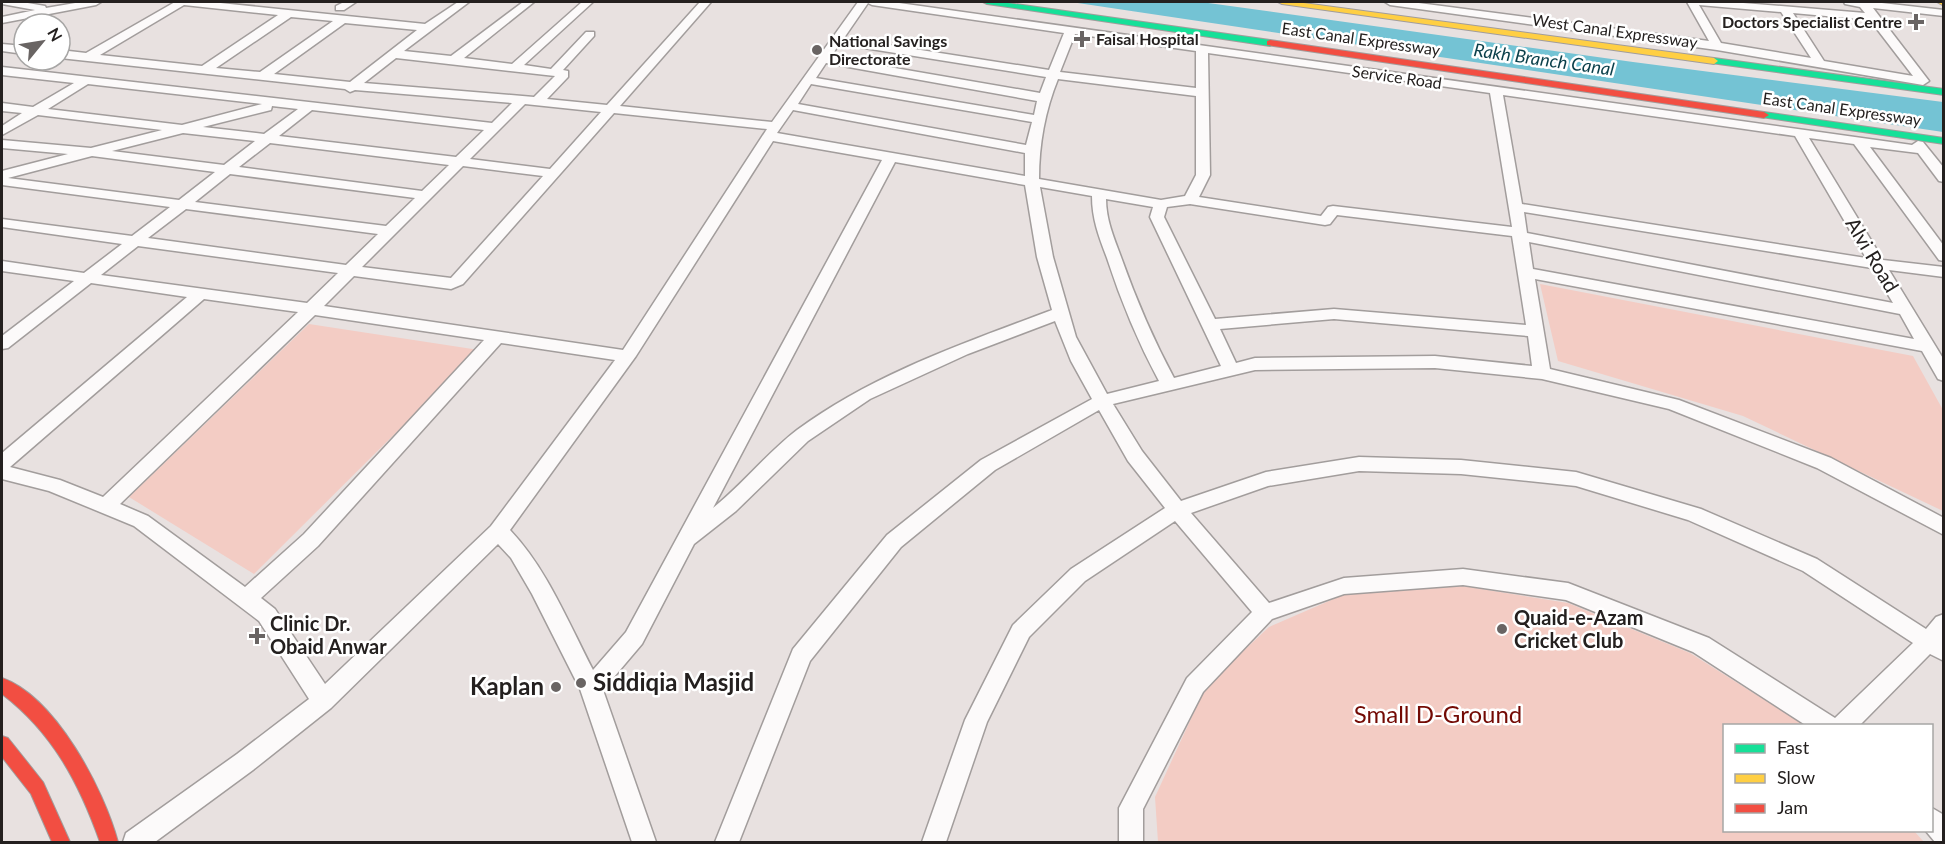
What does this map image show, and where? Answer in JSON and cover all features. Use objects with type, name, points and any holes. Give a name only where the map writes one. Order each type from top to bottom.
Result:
[{"type":"main road","name":"East Canal Expressway","points":[[987,2],[1944,141]]},
{"type":"main road","points":[[996,2],[1014,5]]},
{"type":"main road","name":"West Canal Expressway","points":[[1282,2],[1944,92]]},
{"type":"main road","points":[[1370,14],[1944,82]]},
{"type":"main road","points":[[1382,59],[1808,133],[1944,148]]},
{"type":"main road","points":[[2,685],[26,700],[61,740],[100,812],[109,843]]},
{"type":"main road","points":[[2,744],[37,788],[61,843]]},
{"type":"street","points":[[5,2],[52,10]]},
{"type":"street","points":[[2,20],[96,2]]},
{"type":"street","points":[[88,57],[183,2],[289,13],[342,14],[427,28]]},
{"type":"street","points":[[263,76],[342,14],[351,2]]},
{"type":"street","points":[[324,109],[427,28],[465,2]]},
{"type":"street","points":[[454,60],[529,2]]},
{"type":"street","points":[[515,67],[588,2]]},
{"type":"street","points":[[2,223],[446,284],[457,281],[706,2]]},
{"type":"street","points":[[135,843],[323,701],[498,531],[627,356],[772,131],[863,2]]},
{"type":"street","name":"Service Road","points":[[872,2],[1808,133],[1860,143],[1920,147]]},
{"type":"street","points":[[1390,2],[1717,46],[1923,81]]},
{"type":"street","points":[[1692,2],[1717,46]]},
{"type":"street","points":[[1698,2],[1873,17]]},
{"type":"street","points":[[1849,2],[1944,14]]},
{"type":"street","points":[[1863,3],[1923,81]]},
{"type":"street","points":[[1784,9],[1820,63]]},
{"type":"street","points":[[204,70],[289,13]]},
{"type":"street","points":[[1071,30],[1044,98],[1032,150],[1032,182],[1044,257],[1061,314],[1079,362],[1135,456],[1177,510],[1265,613]]},
{"type":"street","points":[[555,72],[590,34]]},
{"type":"street","points":[[836,40],[1055,75],[1203,93]]},
{"type":"street","points":[[1190,200],[1203,175],[1202,49]]},
{"type":"street","points":[[394,54],[564,74],[537,102]]},
{"type":"street","points":[[72,55],[352,86],[610,109],[772,131],[891,156],[1161,204],[1190,200],[1324,221],[1333,210],[1519,234],[1905,310]]},
{"type":"street","points":[[823,59],[1044,98]]},
{"type":"street","points":[[2,131],[119,60]]},
{"type":"street","points":[[2,72],[494,128]]},
{"type":"street","points":[[808,80],[1040,120]]},
{"type":"street","points":[[2,175],[352,86]]},
{"type":"street","points":[[1496,91],[1517,207],[1519,234],[1542,373]]},
{"type":"street","points":[[106,506],[311,309],[522,100]]},
{"type":"street","points":[[790,106],[1032,150]]},
{"type":"street","points":[[2,107],[552,173]]},
{"type":"street","points":[[2,345],[308,107]]},
{"type":"street","name":"Alvi Road","points":[[1808,133],[1878,264],[1944,375]]},
{"type":"street","points":[[1860,143],[1944,257]]},
{"type":"street","points":[[2,144],[424,195]]},
{"type":"street","points":[[1920,147],[1944,178]]},
{"type":"street","points":[[591,688],[634,638],[891,156]]},
{"type":"street","points":[[2,181],[390,231]]},
{"type":"street","points":[[1099,193],[1099,215],[1127,295],[1152,353],[1169,384]]},
{"type":"street","points":[[1161,204],[1157,217],[1231,370]]},
{"type":"street","points":[[1517,207],[1878,264],[1944,272]]},
{"type":"street","points":[[2,266],[627,356]]},
{"type":"street","points":[[1525,272],[1927,347]]},
{"type":"street","points":[[2,463],[201,294]]},
{"type":"street","points":[[685,543],[729,506],[802,436],[864,395],[962,350],[1061,314]]},
{"type":"street","points":[[1209,325],[1334,314],[1535,331]]},
{"type":"street","points":[[246,599],[311,540],[497,337]]},
{"type":"street","points":[[727,843],[801,656],[894,541],[988,465],[1102,400],[1255,364],[1435,362],[1542,373],[1673,404],[1824,462],[1944,527]]},
{"type":"street","points":[[934,843],[976,720],[1021,631],[1078,575],[1177,510],[1266,479],[1359,464],[1461,467],[1576,479],[1694,514],[1810,565],[1936,647]]},
{"type":"street","points":[[2,472],[53,485],[141,521],[267,615],[323,701]]},
{"type":"street","points":[[498,531],[518,552],[535,579],[591,688],[644,843]]},
{"type":"street","points":[[1131,843],[1131,808],[1195,685],[1265,613],[1344,586],[1463,577],[1568,592],[1701,645],[1824,724]]},
{"type":"street","points":[[1845,724],[1936,647],[1944,623]]},
{"type":"street","points":[[1933,821],[1944,834]]},
{"type":"green space","points":[[1540,284],[1913,356],[1943,410],[1943,511],[1743,416],[1558,361]]},
{"type":"green space","points":[[309,324],[479,350],[254,574],[129,497]]},
{"type":"green space","name":"Small D-Ground","points":[[1463,586],[1568,603],[1690,653],[1802,724],[1723,724],[1723,832],[1915,832],[1924,842],[1158,842],[1155,797],[1206,686],[1269,627],[1352,591]]},
{"type":"water","name":"Rakh Branch Canal","points":[[1071,2],[1201,2],[1943,102],[1943,132]]},
{"type":"traffic: fast","points":[[987,2],[1270,43]]},
{"type":"traffic: fast","points":[[1714,61],[1944,92]]},
{"type":"traffic: fast","points":[[1764,115],[1944,141]]},
{"type":"traffic: slow","points":[[1282,2],[1714,61]]},
{"type":"traffic: jam","points":[[1270,43],[1764,115]]},
{"type":"traffic: jam","points":[[2,685],[41,717],[69,753],[91,795],[109,842]]},
{"type":"traffic: jam","points":[[2,744],[37,788],[61,842]]},
{"type":"place","name":"Doctors Specialist Centre","points":[[1916,22]]},
{"type":"place","name":"Faisal Hospital","points":[[1082,39]]},
{"type":"place","name":"National Savings Directorate","points":[[817,50]]},
{"type":"place","name":"Quaid-e-Azam Cricket Club","points":[[1502,629]]},
{"type":"place","name":"Clinic Dr. Obaid Anwar","points":[[257,636]]},
{"type":"place","name":"Siddiqia Masjid","points":[[581,683]]},
{"type":"place","name":"Kaplan","points":[[556,687]]}]
